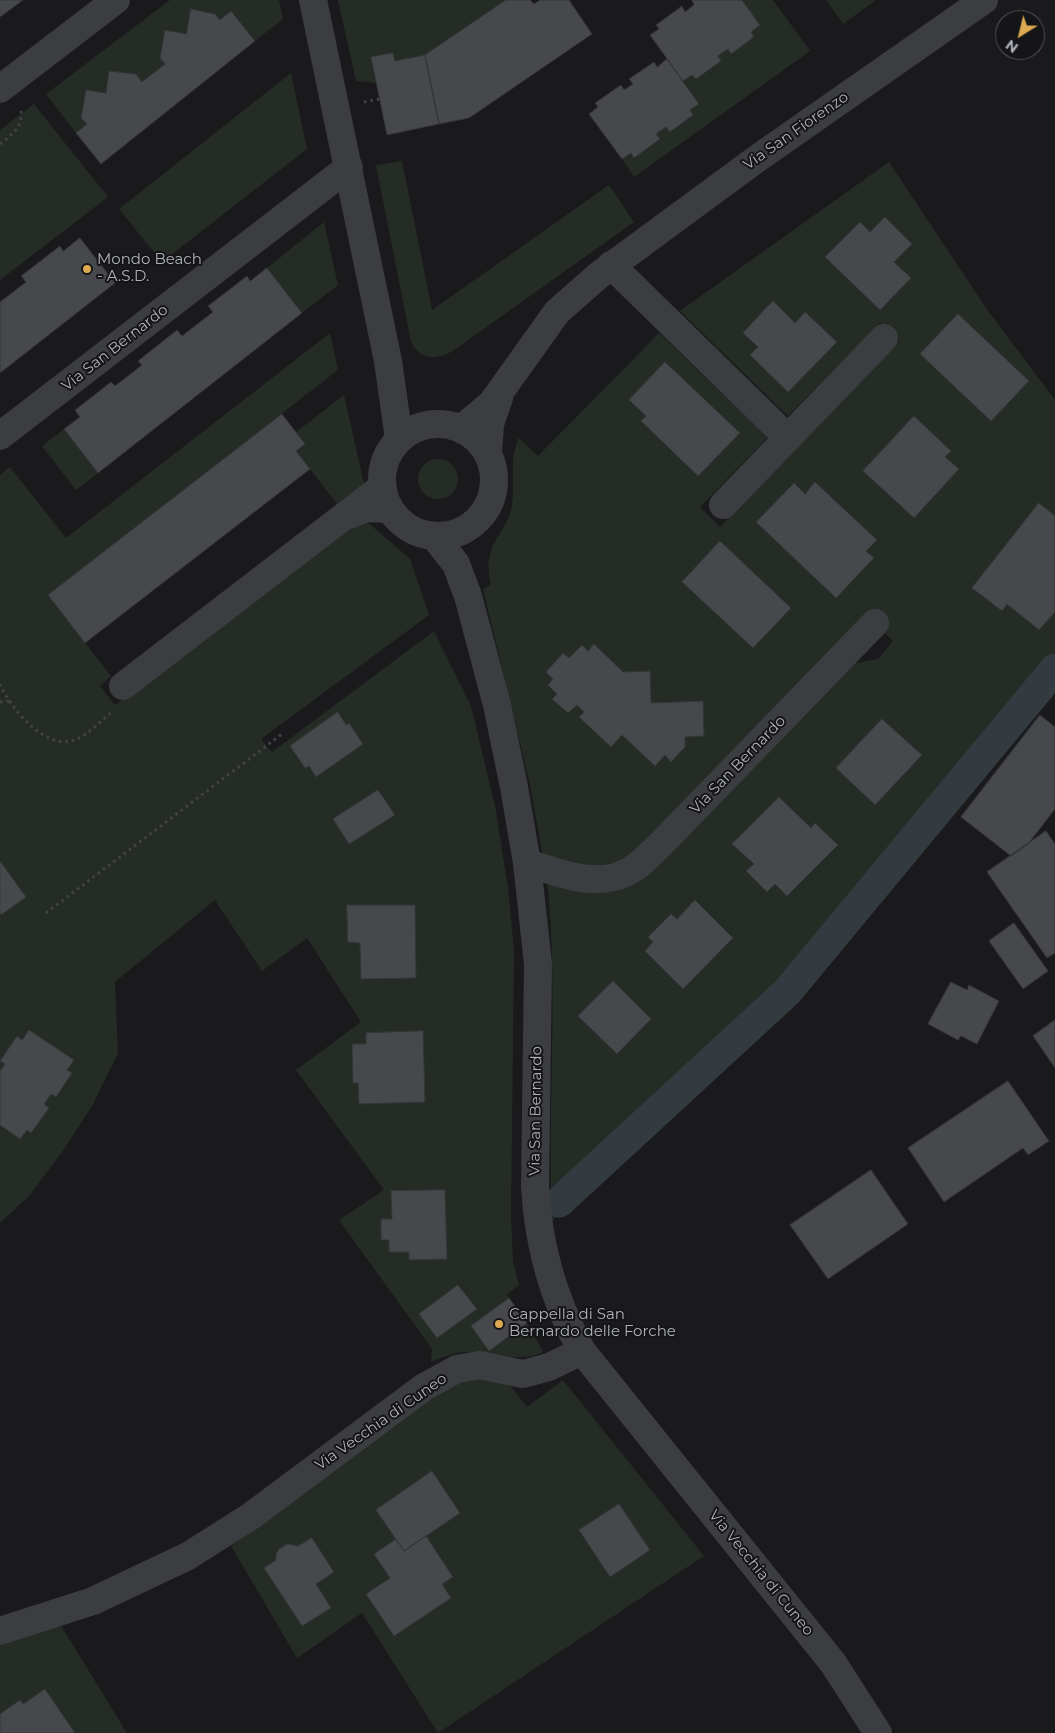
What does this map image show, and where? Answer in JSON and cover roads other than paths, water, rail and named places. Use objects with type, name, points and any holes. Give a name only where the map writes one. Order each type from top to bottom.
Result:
[{"type":"street","points":[[10,96],[116,0]]},
{"type":"street","points":[[313,0],[390,367],[399,439]]},
{"type":"street","name":"Via San Fiorenzo","points":[[462,429],[483,412],[502,390],[549,321],[578,292],[611,265],[758,158],[984,0]]},
{"type":"street","name":"Via San Bernardo","points":[[0,436],[349,167]]},
{"type":"street","points":[[611,265],[788,438]]},
{"type":"street","points":[[723,505],[884,338]]},
{"type":"street","points":[[390,367],[407,402],[429,424]]},
{"type":"street","name":"Via San Fiorenzo","points":[[488,454],[490,424],[502,390]]},
{"type":"street","name":"Via San Bernardo","points":[[429,424],[446,424],[462,429],[472,435],[488,454],[494,473],[493,493],[485,511],[471,526],[448,536],[434,536],[417,532],[402,523],[386,498],[384,461],[399,439],[408,432],[429,424]]},
{"type":"street","points":[[123,686],[348,515],[386,498]]},
{"type":"street","name":"Via San Bernardo","points":[[464,584],[465,560],[471,526]]},
{"type":"street","name":"Via San Bernardo","points":[[434,536],[456,564],[464,584],[497,706],[514,787],[527,862],[538,964],[535,1186],[537,1221],[547,1269],[570,1330],[582,1351]]},
{"type":"street","name":"Via San Bernardo","points":[[527,862],[581,879],[617,876],[632,870],[660,845],[875,623]]},
{"type":"street","name":"Via Vecchia di Cuneo","points":[[0,1631],[93,1601],[188,1556],[251,1516],[424,1387],[457,1369],[479,1365],[512,1373],[529,1373],[549,1367],[582,1351],[833,1663],[878,1733]]},
{"type":"waterway","points":[[559,1202],[787,992],[1055,669]]},
{"type":"place","name":"Mondo Beach - A.S.D.","points":[[87,269]]},
{"type":"place","name":"Cappella di San Bernardo delle Forche","points":[[499,1324]]}]
